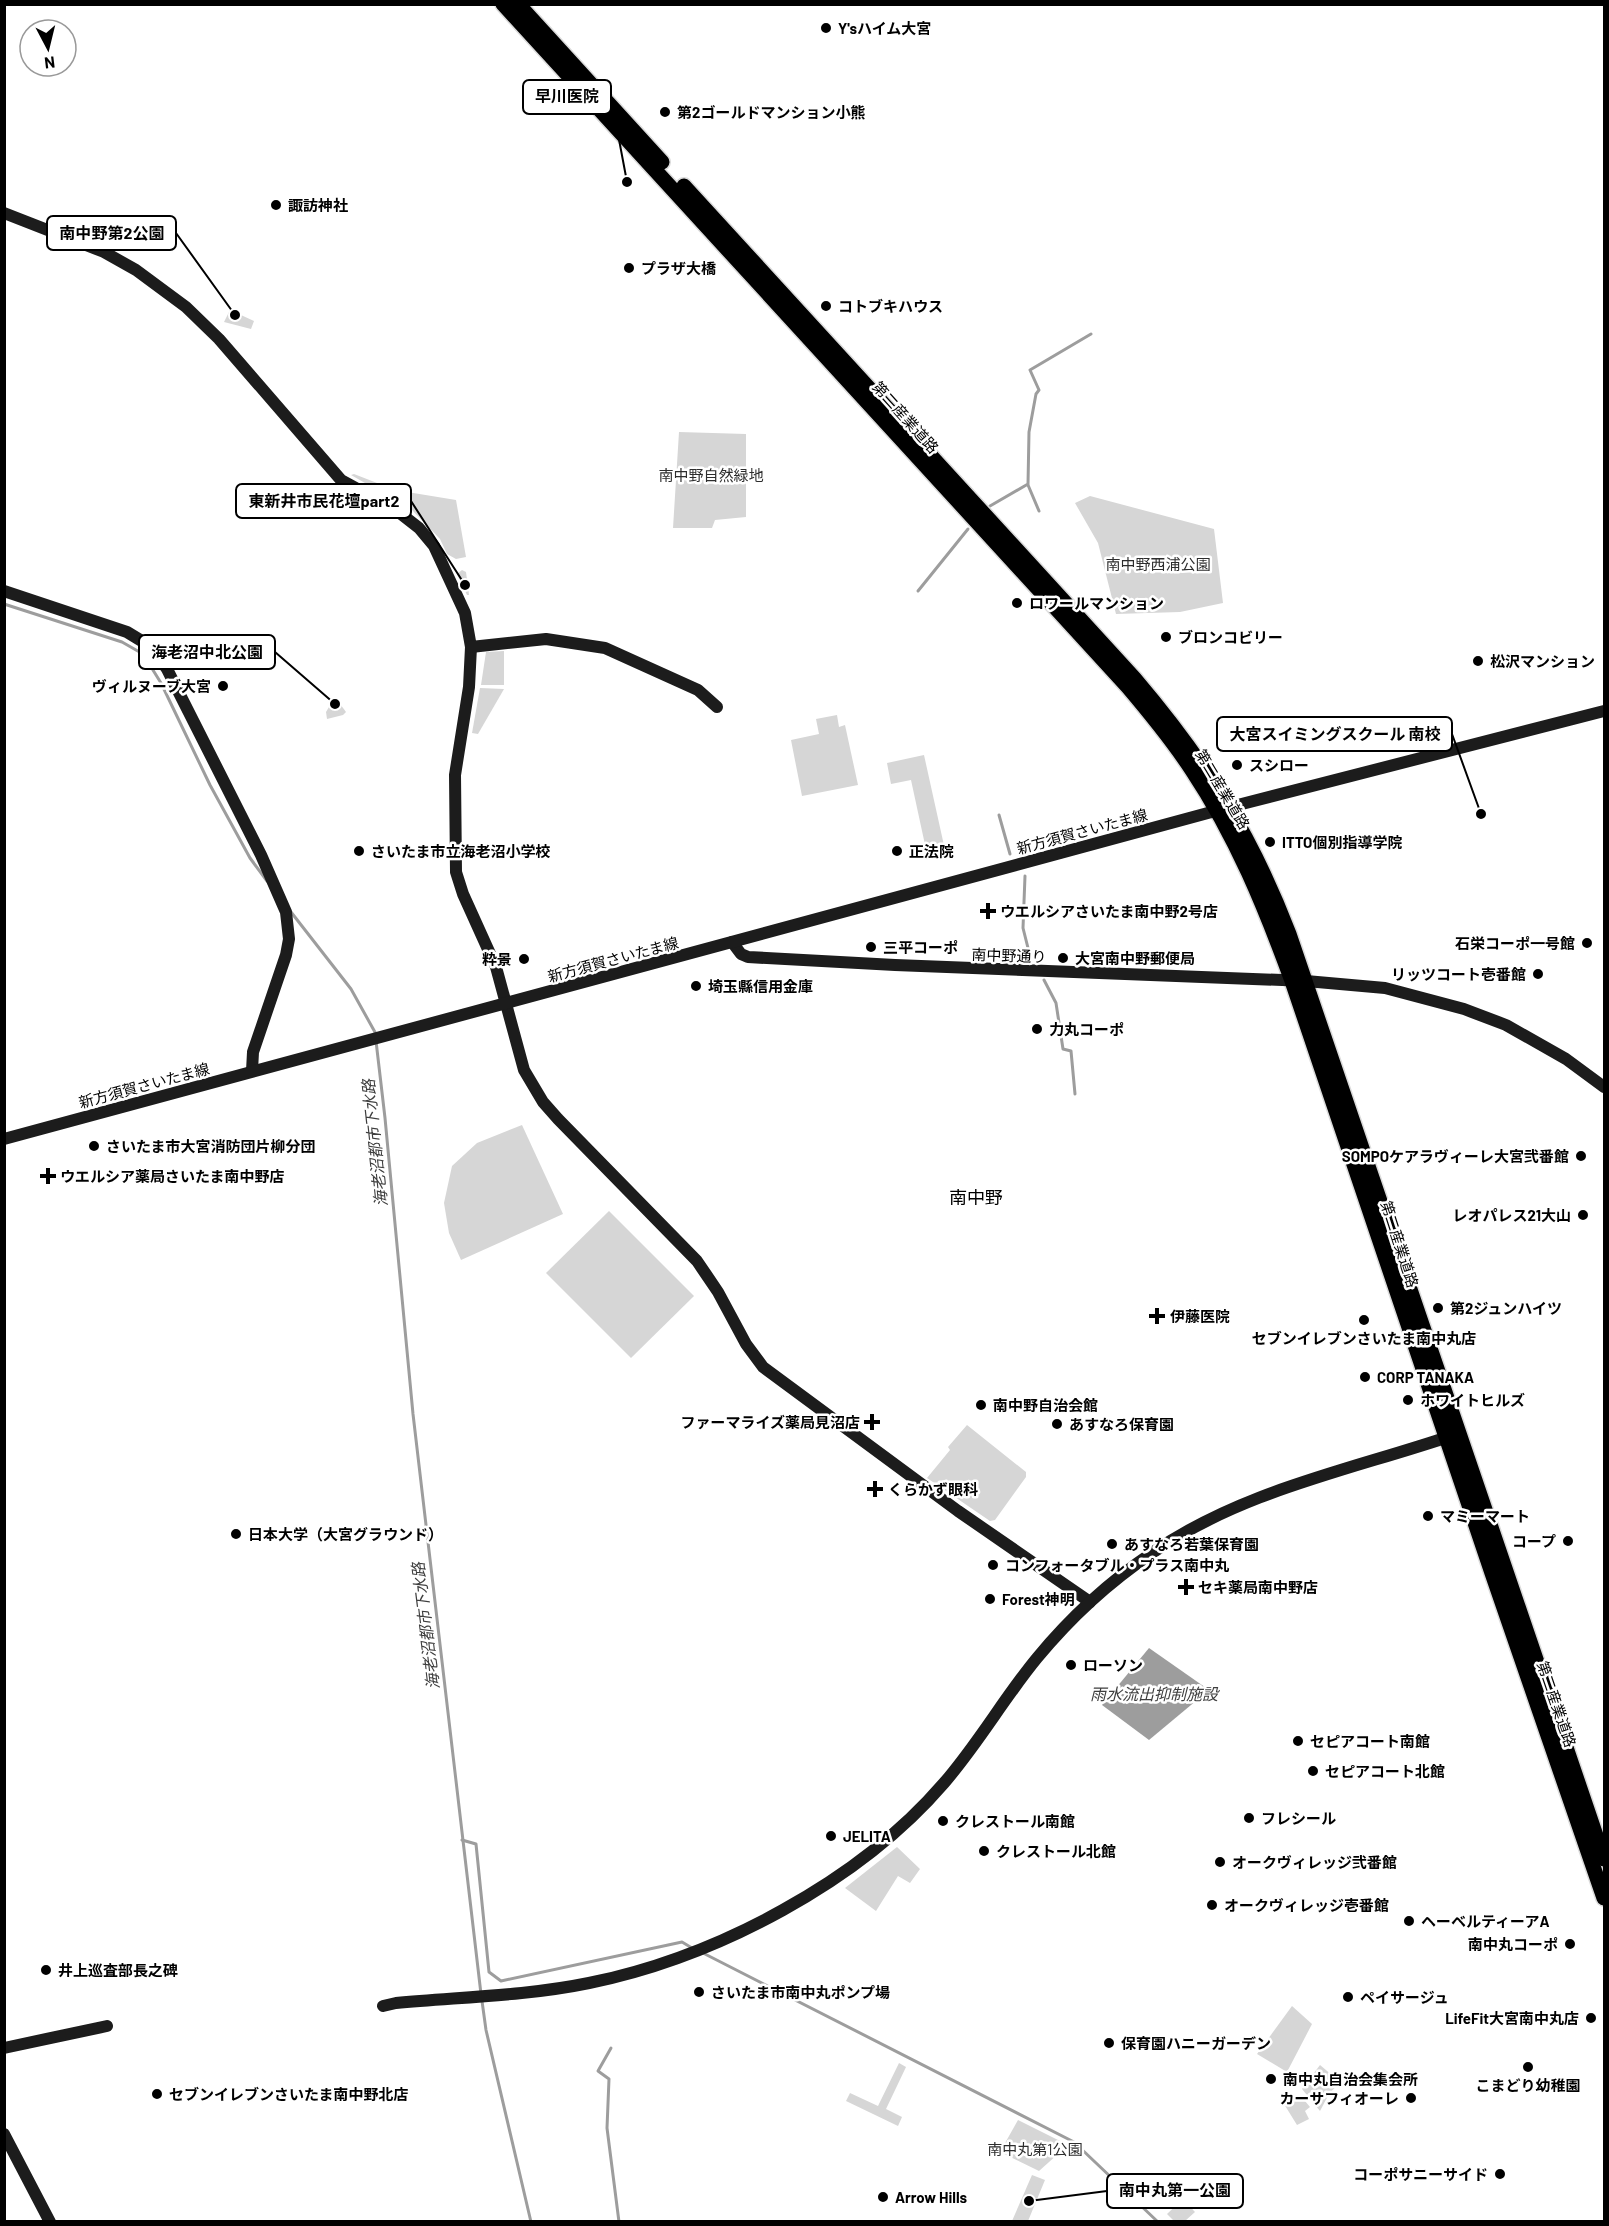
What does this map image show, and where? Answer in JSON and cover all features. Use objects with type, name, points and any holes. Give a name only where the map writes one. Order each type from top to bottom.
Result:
[{"type":"main road","name":"第二産業道路","points":[[503,4],[1127,686],[1161,726],[1223,809]]},
{"type":"main road","name":"第二産業道路","points":[[518,4],[1135,679],[1182,736],[1223,809],[1299,981],[1605,1898]]},
{"type":"main road","name":"第二産業道路","points":[[1452,1435],[1605,1859]]},
{"type":"street","points":[[4,213],[104,252],[142,274],[198,317],[341,480],[396,510],[418,528],[434,546],[465,613],[471,647],[469,687],[454,775],[456,872],[463,894],[496,967],[524,1070],[543,1102],[697,1261],[718,1292],[746,1344],[763,1367],[948,1505],[1090,1602]]},
{"type":"street","points":[[4,591],[140,638],[159,656],[182,697],[261,855],[286,912],[289,939],[286,955],[253,1052],[252,1071]]},
{"type":"street","points":[[471,647],[546,639],[605,648],[698,690],[717,707]]},
{"type":"street","name":"新方須賀さいたま線","points":[[4,1138],[1223,809],[1605,711]]},
{"type":"street","name":"南中野通り","points":[[732,942],[741,954],[748,957],[1299,981]]},
{"type":"street","points":[[1299,981],[1385,988],[1464,1009],[1506,1025],[1546,1047],[1591,1075],[1605,1087]]},
{"type":"street","points":[[383,2006],[589,1983],[676,1958],[756,1924],[792,1904],[872,1851],[941,1786],[967,1755],[1035,1660],[1090,1602],[1152,1553],[1183,1533],[1220,1514],[1290,1486],[1452,1435]]},
{"type":"street","points":[[4,2048],[107,2026]]},
{"type":"street","points":[[4,2134],[50,2222]]},
{"type":"green space","points":[[230,310],[254,321],[251,329],[224,322]]},
{"type":"green space","name":"南中野自然緑地","points":[[679,432],[746,434],[746,517],[715,520],[712,528],[673,528]]},
{"type":"green space","points":[[354,474],[395,490],[456,500],[466,557],[456,559],[447,554],[440,539],[412,510],[351,475]]},
{"type":"green space","name":"南中野西浦公園","points":[[1090,496],[1214,529],[1223,603],[1180,612],[1116,614],[1098,543],[1075,503]]},
{"type":"green space","points":[[462,570],[466,572],[469,595],[457,574]]},
{"type":"green space","points":[[504,651],[504,685],[481,685],[486,652]]},
{"type":"green space","points":[[480,688],[504,689],[478,734],[472,733]]},
{"type":"green space","points":[[335,697],[346,712],[327,719],[326,712]]},
{"type":"green space","points":[[837,715],[839,727],[845,725],[858,785],[802,796],[791,740],[819,734],[816,719]]},
{"type":"green space","points":[[924,755],[945,850],[927,854],[911,780],[891,784],[887,763]]},
{"type":"green space","points":[[522,1125],[563,1214],[461,1260],[449,1233],[444,1203],[452,1166],[477,1143]]},
{"type":"green space","points":[[609,1211],[694,1296],[631,1358],[546,1273]]},
{"type":"green space","points":[[967,1425],[1026,1472],[1026,1477],[995,1520],[990,1521],[927,1478],[950,1450],[948,1447]]},
{"type":"green space","points":[[897,1847],[920,1869],[910,1883],[898,1876],[876,1911],[845,1888]]},
{"type":"green space","points":[[1292,2006],[1312,2024],[1287,2072],[1257,2054]]},
{"type":"green space","points":[[899,2063],[906,2067],[886,2109],[902,2117],[898,2126],[846,2101],[850,2093],[878,2106]]},
{"type":"green space","points":[[1320,2065],[1340,2082],[1329,2094],[1320,2111],[1302,2089]]},
{"type":"green space","points":[[1300,2095],[1310,2107],[1305,2111],[1309,2119],[1297,2125],[1284,2104]]},
{"type":"green space","name":"南中丸第1公園","points":[[1018,2120],[1068,2145],[1039,2171],[1000,2152]]},
{"type":"green space","points":[[1032,2175],[1045,2180],[1028,2221],[1012,2221]]},
{"type":"green space","points":[[1183,2199],[1195,2212],[1185,2221],[1174,2221],[1167,2214]]},
{"type":"water","name":"雨水流出抑制施設","points":[[1149,1648],[1209,1690],[1149,1740],[1102,1705]]},
{"type":"waterway","points":[[990,506],[1028,484],[1029,432],[1036,394],[1039,390],[1030,370],[1091,334]]},
{"type":"waterway","points":[[1028,485],[1039,511]]},
{"type":"waterway","points":[[918,591],[968,529]]},
{"type":"waterway","name":"海老沼都市下水路","points":[[4,604],[122,642],[143,654],[161,683],[210,785],[250,858],[267,881]]},
{"type":"waterway","points":[[999,815],[1010,854]]},
{"type":"waterway","points":[[1025,876],[1023,928],[1028,948]]},
{"type":"waterway","name":"海老沼都市下水路","points":[[291,912],[351,989],[376,1034]]},
{"type":"waterway","points":[[1044,980],[1056,1003],[1063,1049],[1071,1051],[1075,1094]]},
{"type":"waterway","name":"海老沼都市下水路","points":[[376,1041],[413,1414],[481,1994]]},
{"type":"waterway","points":[[462,1840],[476,1844],[489,1972],[501,1981],[682,1942],[692,1948]]},
{"type":"waterway","points":[[701,1952],[1074,2142],[1158,2222]]},
{"type":"waterway","points":[[482,2001],[486,2030],[531,2222]]},
{"type":"waterway","points":[[611,2048],[598,2071],[609,2079],[607,2128],[619,2222]]},
{"type":"place","name":"Y'sハイム大宮","points":[[826,28]]},
{"type":"place","name":"第2ゴールドマンション小熊","points":[[665,112]]},
{"type":"place","name":"早川医院","points":[[627,182]]},
{"type":"place","name":"諏訪神社","points":[[276,205]]},
{"type":"place","name":"プラザ大橋","points":[[629,268]]},
{"type":"place","name":"コトブキハウス","points":[[826,306]]},
{"type":"place","name":"南中野第2公園","points":[[235,315]]},
{"type":"place","name":"東新井市民花壇part2","points":[[465,585]]},
{"type":"place","name":"ロワールマンション","points":[[1017,603]]},
{"type":"place","name":"ブロンコビリー","points":[[1166,637]]},
{"type":"place","name":"松沢マンション","points":[[1478,661]]},
{"type":"place","name":"ヴィルヌーブ大宮","points":[[223,686]]},
{"type":"place","name":"海老沼中北公園","points":[[335,704]]},
{"type":"place","name":"スシロー","points":[[1237,765]]},
{"type":"place","name":"大宮スイミングスクール 南校","points":[[1481,814]]},
{"type":"place","name":"ITTO個別指導学院","points":[[1270,842]]},
{"type":"place","name":"さいたま市立海老沼小学校","points":[[359,851]]},
{"type":"place","name":"正法院","points":[[897,851]]},
{"type":"place","name":"ウエルシアさいたま南中野2号店","points":[[988,911]]},
{"type":"place","name":"石栄コーポ一号館","points":[[1587,943]]},
{"type":"place","name":"三平コーポ","points":[[871,947]]},
{"type":"place","name":"大宮南中野郵便局","points":[[1063,958]]},
{"type":"place","name":"粋景","points":[[524,959]]},
{"type":"place","name":"リッツコート壱番館","points":[[1538,974]]},
{"type":"place","name":"埼玉縣信用金庫","points":[[696,986]]},
{"type":"place","name":"力丸コーポ","points":[[1037,1029]]},
{"type":"place","name":"さいたま市大宮消防団片柳分団","points":[[94,1146]]},
{"type":"place","name":"SOMPOケアラヴィーレ大宮弐番館","points":[[1581,1156]]},
{"type":"place","name":"ウエルシア薬局さいたま南中野店","points":[[48,1176]]},
{"type":"place","name":"レオパレス21大山","points":[[1583,1215]]},
{"type":"place","name":"第2ジュンハイツ","points":[[1438,1308]]},
{"type":"place","name":"伊藤医院","points":[[1157,1316]]},
{"type":"place","name":"セブンイレブンさいたま南中丸店","points":[[1364,1320]]},
{"type":"place","name":"CORP TANAKA","points":[[1365,1377]]},
{"type":"place","name":"ホワイトヒルズ","points":[[1408,1400]]},
{"type":"place","name":"南中野自治会館","points":[[981,1405]]},
{"type":"place","name":"ファーマライズ薬局見沼店","points":[[872,1422]]},
{"type":"place","name":"あすなろ保育園","points":[[1057,1424]]},
{"type":"place","name":"くらかず眼科","points":[[875,1489]]},
{"type":"place","name":"マミーマート","points":[[1428,1516]]},
{"type":"place","name":"日本大学（大宮グラウンド）","points":[[236,1534]]},
{"type":"place","name":"コープ","points":[[1568,1541]]},
{"type":"place","name":"あすなろ若葉保育園","points":[[1112,1544]]},
{"type":"place","name":"コンフォータブル・プラス南中丸","points":[[993,1565]]},
{"type":"place","name":"セキ薬局南中野店","points":[[1186,1587]]},
{"type":"place","name":"Forest神明","points":[[990,1599]]},
{"type":"place","name":"ローソン","points":[[1071,1665]]},
{"type":"place","name":"セピアコート南館","points":[[1298,1741]]},
{"type":"place","name":"セピアコート北館","points":[[1313,1771]]},
{"type":"place","name":"フレシール","points":[[1249,1818]]},
{"type":"place","name":"クレストール南館","points":[[943,1821]]},
{"type":"place","name":"JELITA","points":[[831,1836]]},
{"type":"place","name":"クレストール北館","points":[[984,1851]]},
{"type":"place","name":"オークヴィレッジ弐番館","points":[[1220,1862]]},
{"type":"place","name":"オークヴィレッジ壱番館","points":[[1212,1905]]},
{"type":"place","name":"ヘーベルティーアA","points":[[1409,1921]]},
{"type":"place","name":"南中丸コーポ","points":[[1570,1944]]},
{"type":"place","name":"井上巡査部長之碑","points":[[46,1970]]},
{"type":"place","name":"さいたま市南中丸ポンプ場","points":[[699,1992]]},
{"type":"place","name":"ペイサージュ","points":[[1348,1997]]},
{"type":"place","name":"LifeFit大宮南中丸店","points":[[1591,2018]]},
{"type":"place","name":"保育園ハニーガーデン","points":[[1109,2043]]},
{"type":"place","name":"こまどり幼稚園","points":[[1528,2067]]},
{"type":"place","name":"南中丸自治会集会所","points":[[1271,2079]]},
{"type":"place","name":"セブンイレブンさいたま南中野北店","points":[[157,2094]]},
{"type":"place","name":"カーサフィオーレ","points":[[1411,2098]]},
{"type":"place","name":"コーポサニーサイド","points":[[1500,2174]]},
{"type":"place","name":"Arrow Hills","points":[[883,2197]]},
{"type":"place","name":"南中丸第一公園","points":[[1029,2201]]},
{"type":"district","name":"南中野","points":[[976,1197]]}]
